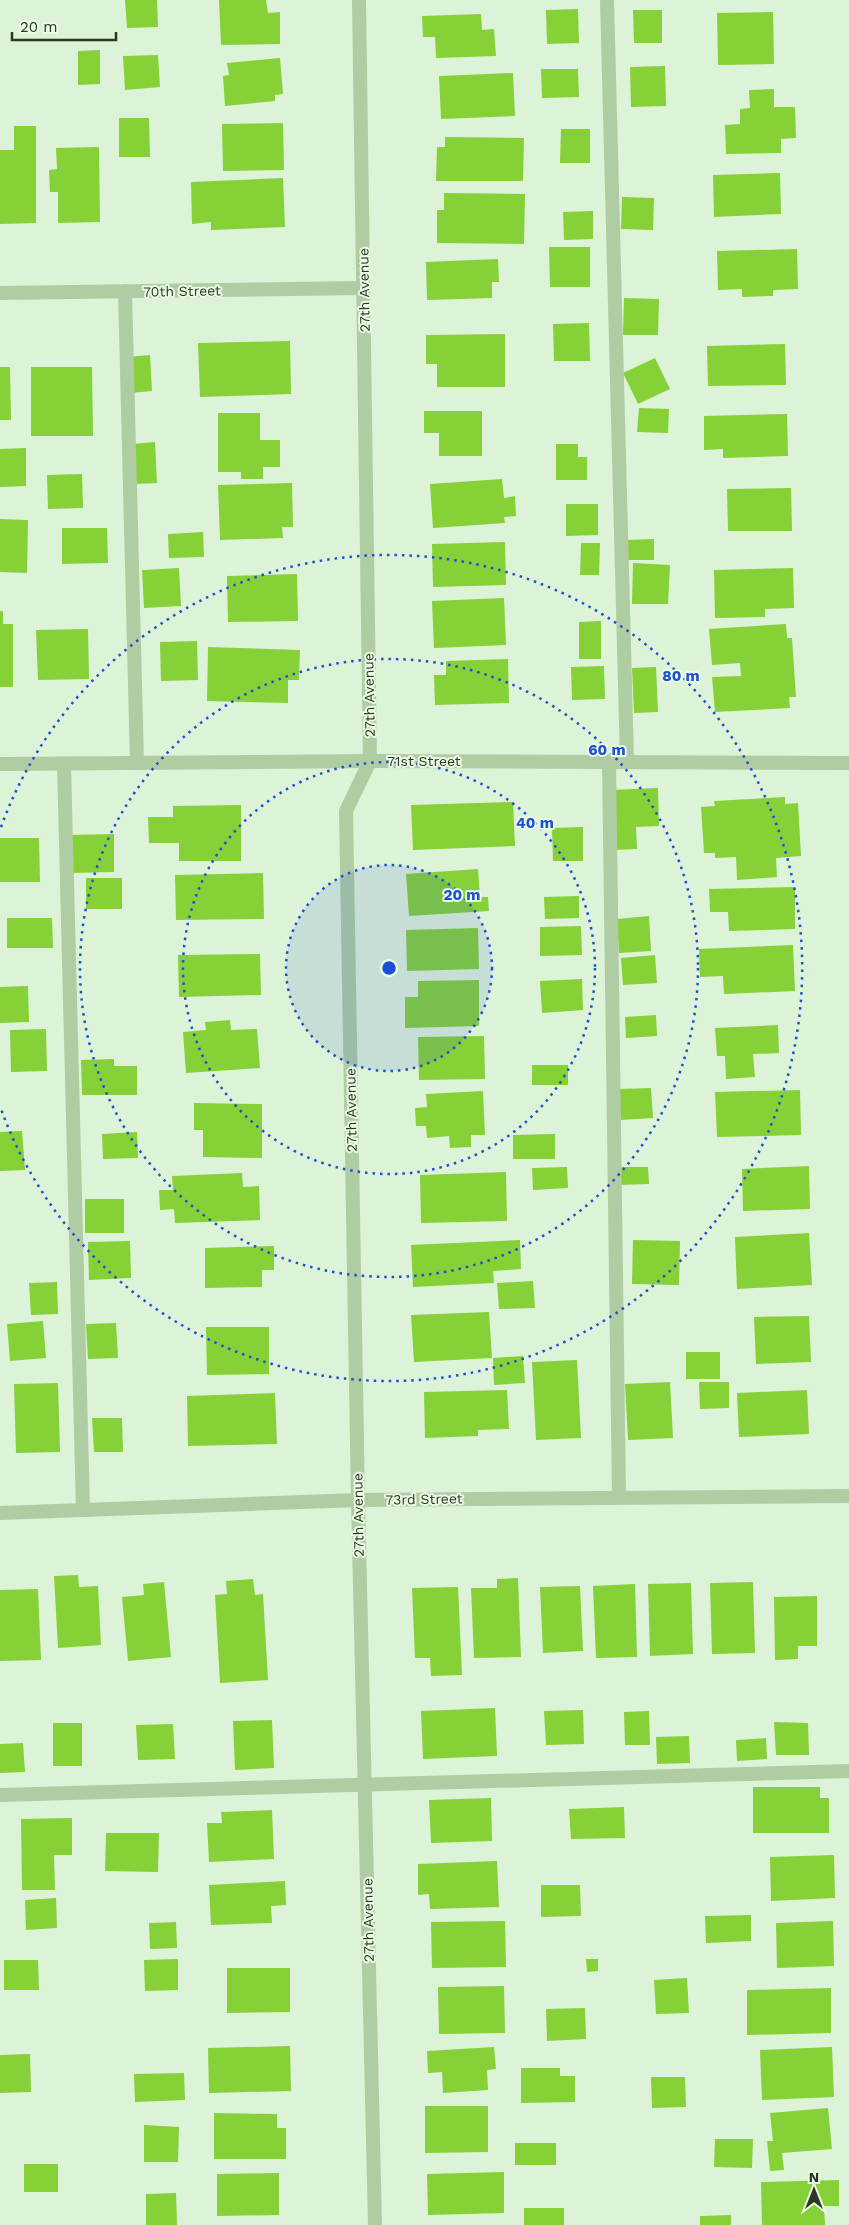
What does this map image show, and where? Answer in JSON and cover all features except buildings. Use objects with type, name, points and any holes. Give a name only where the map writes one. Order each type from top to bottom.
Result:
[{"type":"street","name":"27th Avenue","points":[[359,0],[370,760],[346,811],[358,1500],[375,2225]]},
{"type":"street","points":[[607,0],[627,760]]},
{"type":"street","name":"70th Street","points":[[0,293],[364,288]]},
{"type":"street","points":[[124,291],[137,763]]},
{"type":"street","name":"71st Street","points":[[0,764],[370,760],[627,760],[849,764]]},
{"type":"street","points":[[609,760],[619,1497]]},
{"type":"street","points":[[64,764],[83,1510]]},
{"type":"street","name":"73rd Street","points":[[0,1513],[358,1500],[849,1496]]},
{"type":"street","points":[[0,1795],[849,1771]]}]
